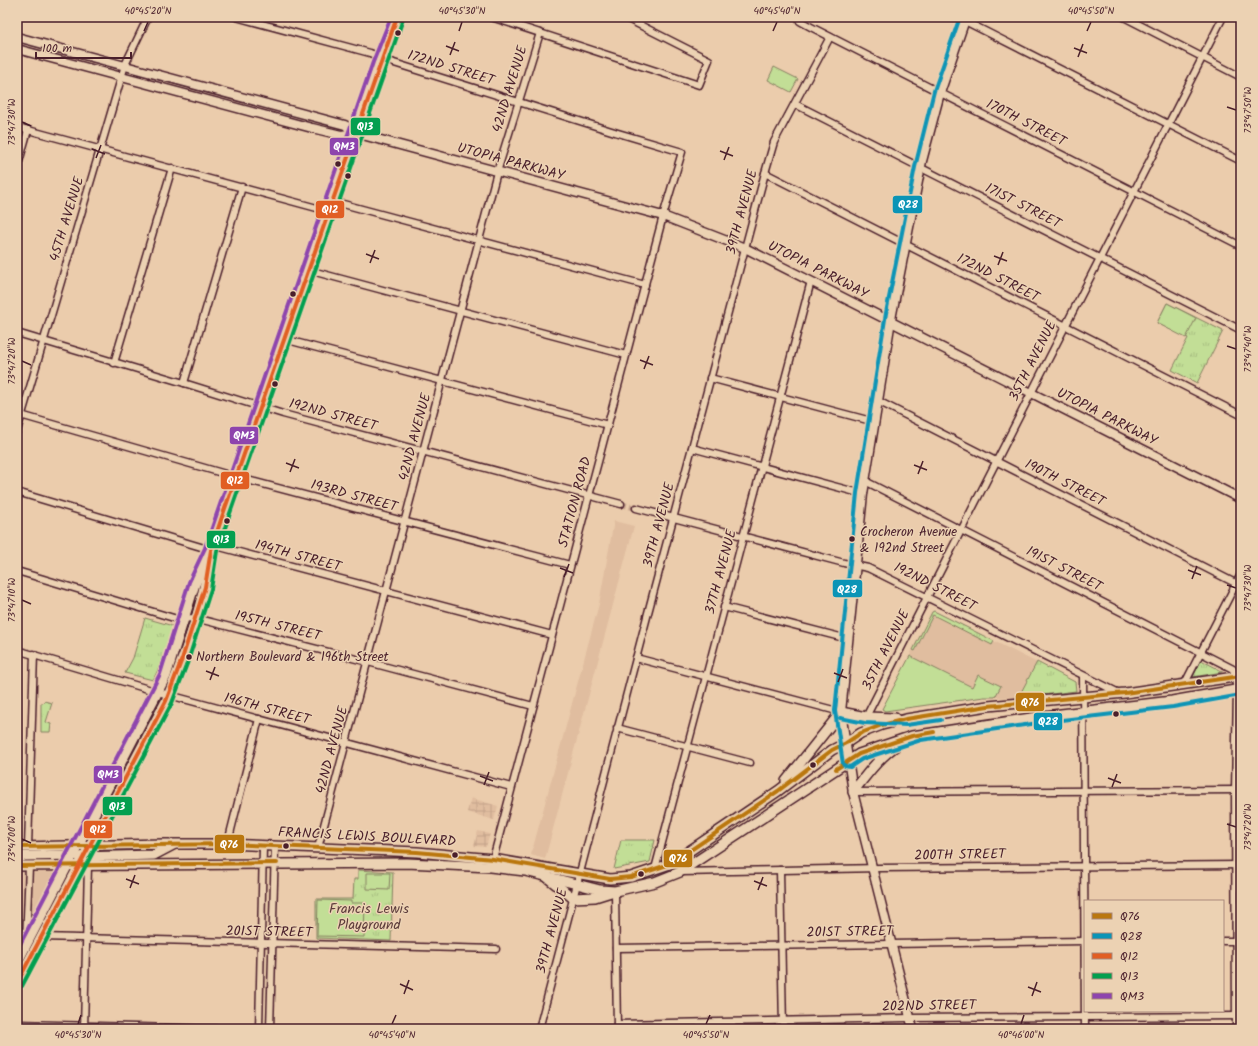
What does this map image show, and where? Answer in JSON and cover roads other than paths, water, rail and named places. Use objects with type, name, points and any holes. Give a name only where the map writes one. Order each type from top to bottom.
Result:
[{"type":"main road","points":[[17,963],[166,676],[195,584],[211,550],[355,133],[397,17]]},
{"type":"main road","points":[[913,1029],[871,868],[853,792],[841,712],[863,494],[891,322],[921,168],[940,93],[962,18]]},
{"type":"main road","name":"UTOPIA PARKWAY","points":[[17,37],[344,125],[355,133],[663,216],[745,248],[1241,499]]},
{"type":"main road","name":"UTOPIA PARKWAY","points":[[17,49],[341,135],[355,133]]},
{"type":"main road","points":[[17,983],[83,862],[88,847],[167,698],[182,659],[205,587],[211,550]]},
{"type":"main road","name":"FRANCIS LEWIS BOULEVARD","points":[[17,848],[228,844],[417,852],[493,859],[610,879],[631,877],[670,864],[778,791],[832,750],[846,743],[861,732],[882,725],[906,719],[988,706],[1119,693],[1238,676]]},
{"type":"main road","name":"FRANCIS LEWIS BOULEVARD","points":[[17,866],[69,861],[407,863],[490,867],[525,871],[600,890],[615,891],[655,882],[680,872],[859,754],[912,736],[1172,701],[1239,690]]},
{"type":"main road","points":[[841,712],[866,717],[906,719]]},
{"type":"main road","points":[[778,791],[841,712]]},
{"type":"main road","points":[[853,792],[888,751],[912,736]]},
{"type":"main road","points":[[83,862],[154,855],[176,844]]},
{"type":"main road","points":[[17,859],[24,856],[69,861],[88,847]]},
{"type":"main road","points":[[545,876],[573,898],[595,897],[615,891]]},
{"type":"street","name":"45TH AVENUE","points":[[17,431],[19,414],[44,341],[125,65],[148,17]]},
{"type":"street","name":"172ND STREET","points":[[236,17],[370,53],[394,63],[682,152]]},
{"type":"street","points":[[491,17],[699,85],[709,60],[624,17]]},
{"type":"street","points":[[636,23],[640,17]]},
{"type":"street","points":[[1124,17],[1241,77]]},
{"type":"street","name":"35TH AVENUE","points":[[866,717],[1223,17]]},
{"type":"street","points":[[962,18],[1241,161]]},
{"type":"street","name":"170TH STREET","points":[[802,19],[830,37],[1241,246]]},
{"type":"street","name":"42ND AVENUE","points":[[318,848],[480,241],[497,172],[540,32]]},
{"type":"street","name":"39TH AVENUE","points":[[539,1029],[617,728],[774,142],[830,37]]},
{"type":"street","name":"171ST STREET","points":[[795,104],[1241,330]]},
{"type":"street","points":[[17,127],[328,211]]},
{"type":"street","points":[[17,169],[28,130]]},
{"type":"street","name":"STATION ROAD","points":[[493,859],[663,216],[682,152]]},
{"type":"street","points":[[114,363],[172,168]]},
{"type":"street","name":"172ND STREET","points":[[765,173],[1241,415]]},
{"type":"street","points":[[184,383],[242,187]]},
{"type":"street","points":[[332,201],[645,285]]},
{"type":"street","points":[[308,270],[626,355]]},
{"type":"street","name":"37TH AVENUE","points":[[655,869],[811,281]]},
{"type":"street","name":"192ND STREET","points":[[17,334],[260,407],[621,504]]},
{"type":"street","points":[[284,339],[608,425]]},
{"type":"street","points":[[710,378],[875,422]]},
{"type":"street","name":"190TH STREET","points":[[878,401],[1239,584]]},
{"type":"street","name":"193RD STREET","points":[[19,414],[236,477],[570,565]]},
{"type":"street","points":[[692,448],[863,494]]},
{"type":"street","name":"191ST STREET","points":[[865,482],[1234,669],[1238,676]]},
{"type":"street","name":"194TH STREET","points":[[17,492],[211,550],[220,548],[552,636]]},
{"type":"street","name":"192ND STREET","points":[[636,508],[868,568],[1119,693]]},
{"type":"street","name":"195TH STREET","points":[[17,571],[178,619],[195,618],[533,706]]},
{"type":"street","points":[[1184,684],[1239,584],[1241,574]]},
{"type":"street","points":[[724,607],[848,639]]},
{"type":"street","name":"196TH STREET","points":[[17,650],[158,692],[167,698],[259,720],[511,787]]},
{"type":"street","points":[[28,847],[34,654]]},
{"type":"street","points":[[636,658],[841,712]]},
{"type":"street","points":[[1084,676],[1084,900]]},
{"type":"street","points":[[1236,1029],[1238,1016],[1238,676]]},
{"type":"street","points":[[228,844],[259,720]]},
{"type":"street","points":[[617,728],[750,763]]},
{"type":"street","points":[[853,792],[1238,790]]},
{"type":"street","points":[[259,1029],[263,846]]},
{"type":"street","points":[[270,1029],[276,846]]},
{"type":"street","points":[[83,862],[86,939],[84,1027]]},
{"type":"street","name":"200TH STREET","points":[[680,872],[871,868],[1238,865]]},
{"type":"street","points":[[26,944],[29,866]]},
{"type":"street","points":[[780,870],[782,1029]]},
{"type":"street","points":[[615,891],[617,1026]]},
{"type":"street","name":"201ST STREET","points":[[41,937],[260,944],[496,949]]},
{"type":"street","name":"201ST STREET","points":[[616,948],[1084,941]]},
{"type":"street","points":[[1224,941],[1238,941]]},
{"type":"street","points":[[1085,1012],[1085,1029]]},
{"type":"street","name":"202ND STREET","points":[[617,1026],[910,1018],[1238,1016]]},
{"type":"street","points":[[17,1024],[84,1027],[216,1029]]},
{"type":"tunnel","points":[[621,504],[636,508]]},
{"type":"place","name":"Crocheron Avenue & 192nd Street","points":[[852,539]]},
{"type":"place","name":"Northern Boulevard & 196th Street","points":[[189,657]]},
{"type":"park label","name":"Francis Lewis Playground","points":[[369,918]]}]
